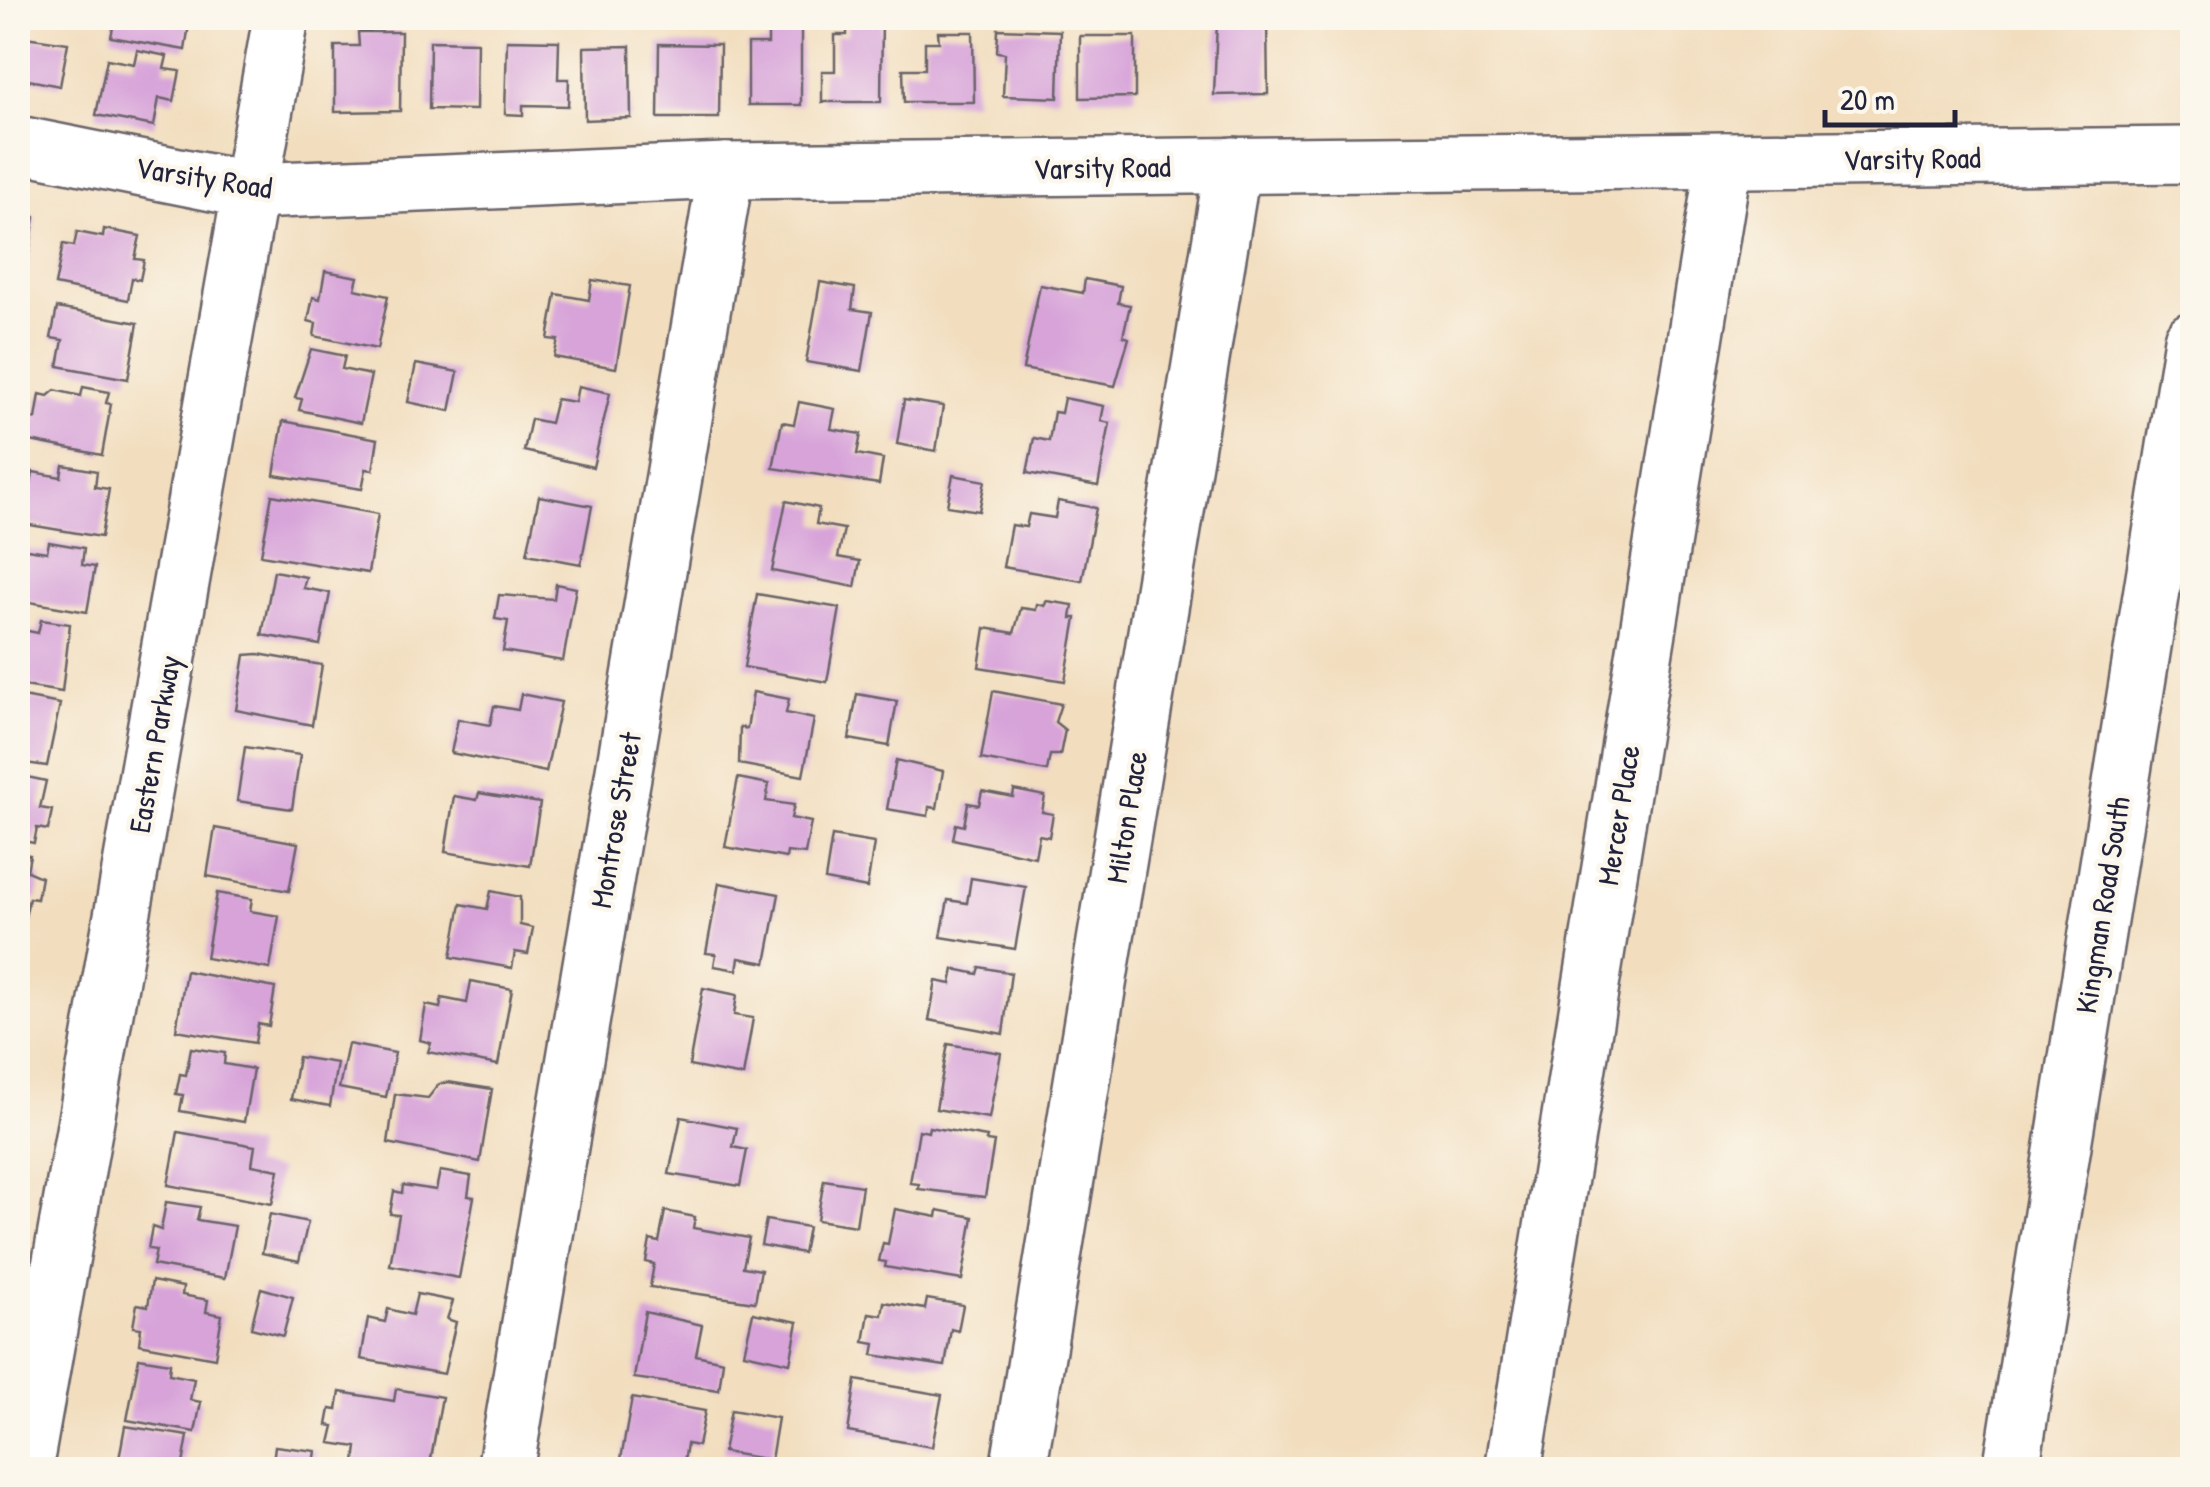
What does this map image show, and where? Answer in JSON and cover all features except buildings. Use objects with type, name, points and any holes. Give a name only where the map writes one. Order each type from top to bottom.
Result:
[{"type":"street","name":"Eastern Parkway","points":[[24,1470],[281,18]]},
{"type":"street","name":"Varsity Road","points":[[18,144],[253,191],[726,171],[2192,155]]},
{"type":"street","name":"Mercer Place","points":[[1512,1470],[1724,160]]},
{"type":"street","name":"Milton Place","points":[[1018,1470],[1234,166]]},
{"type":"street","name":"Montrose Street","points":[[505,1470],[726,171]]},
{"type":"street","name":"Kingman Road South","points":[[2011,1470],[2192,340]]}]
